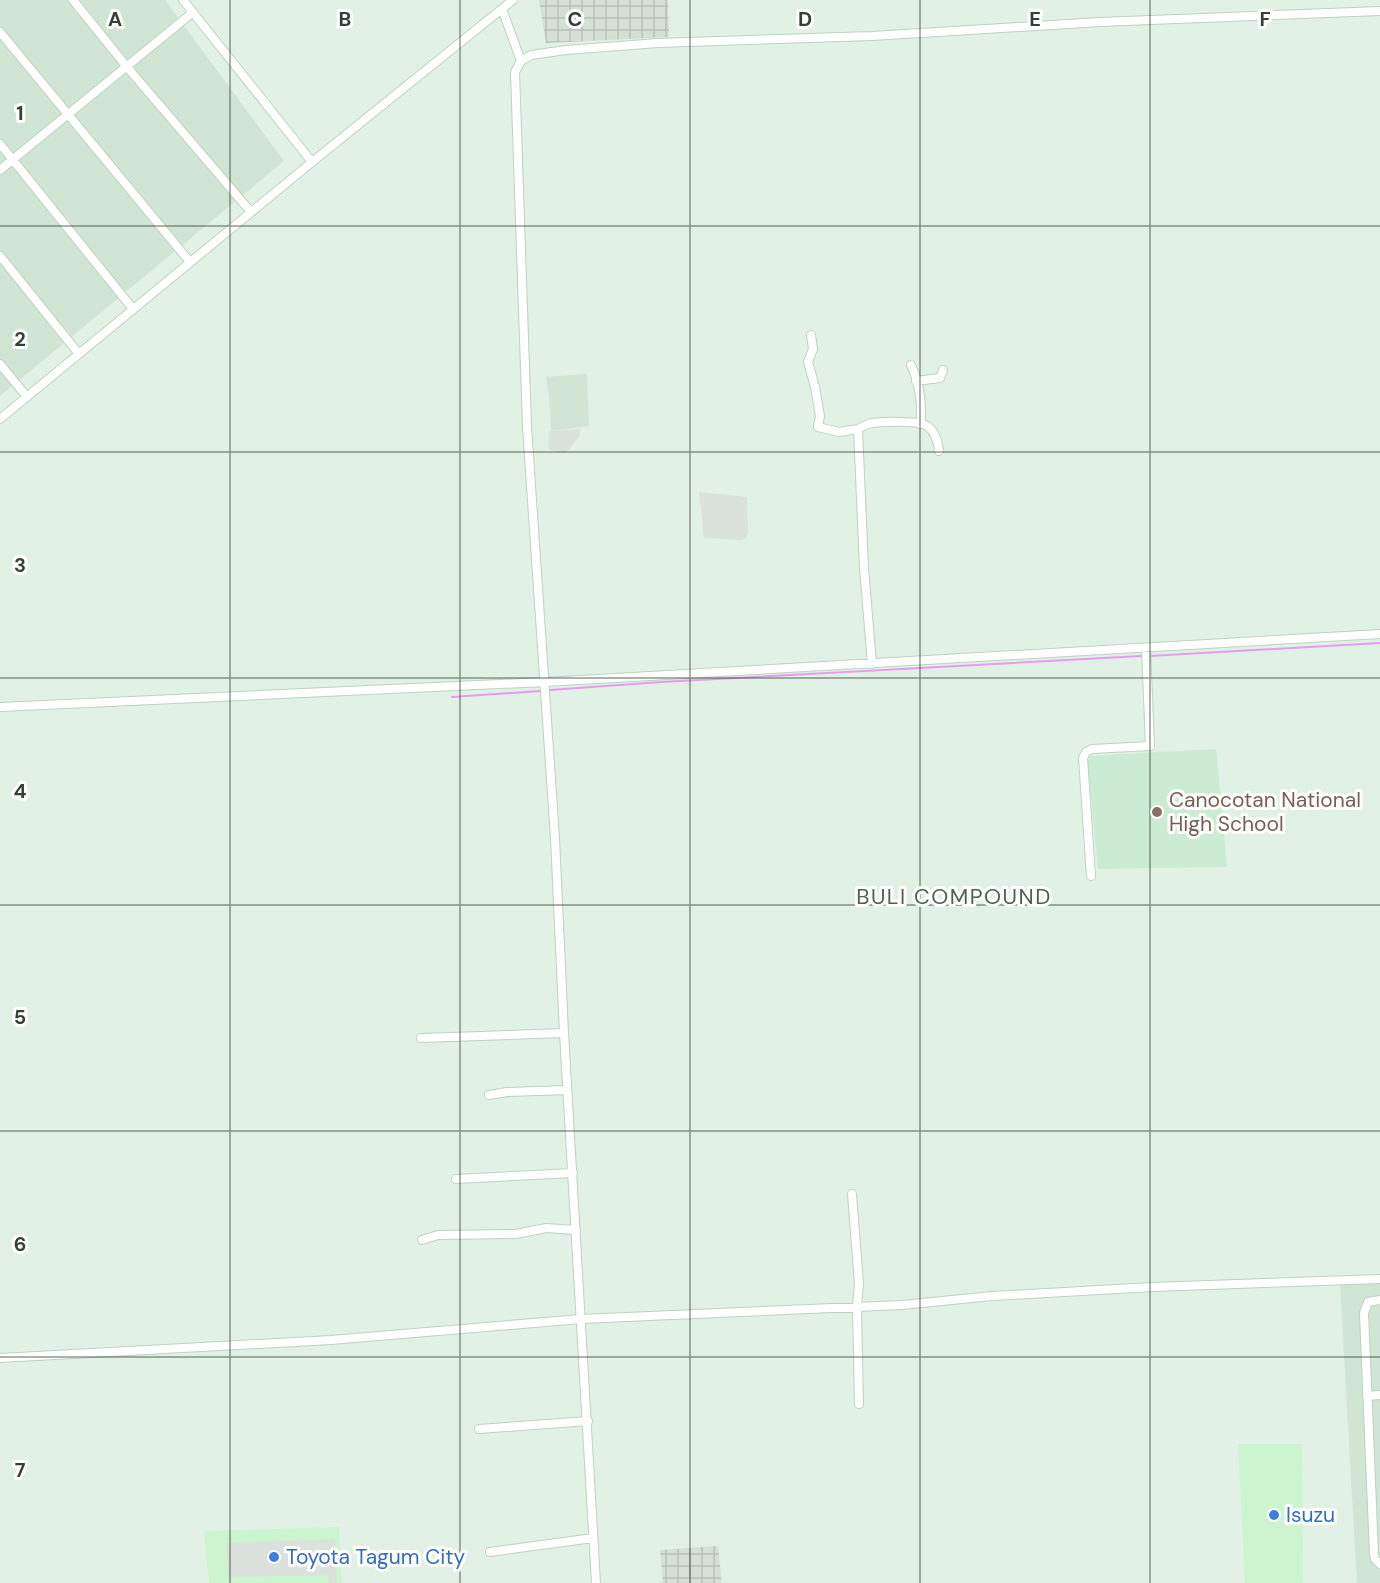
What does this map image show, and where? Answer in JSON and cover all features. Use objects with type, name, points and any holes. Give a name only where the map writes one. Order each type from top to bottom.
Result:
[{"type":"street","points":[[73,0],[251,212]]},
{"type":"street","points":[[183,0],[312,162]]},
{"type":"street","points":[[0,419],[513,0]]},
{"type":"street","points":[[502,9],[521,62]]},
{"type":"street","points":[[596,1583],[567,1090],[555,838],[526,427],[515,72],[521,62],[531,55],[658,43],[872,36],[1100,22],[1380,11]]},
{"type":"street","points":[[0,170],[192,13]]},
{"type":"street","points":[[0,32],[190,262]]},
{"type":"street","points":[[0,144],[133,309]]},
{"type":"street","points":[[0,256],[79,354]]},
{"type":"street","points":[[811,335],[813,349],[808,362],[815,387],[819,416],[818,427],[839,432],[858,429],[869,423],[920,424],[928,426],[933,433],[939,451]]},
{"type":"street","points":[[0,364],[27,396]]},
{"type":"street","points":[[911,366],[922,413],[920,424]]},
{"type":"street","points":[[916,381],[940,378],[943,370]]},
{"type":"street","points":[[858,429],[864,568],[872,664]]},
{"type":"street","points":[[0,707],[545,682],[1380,634]]},
{"type":"street","points":[[1091,876],[1083,758],[1086,752],[1092,749],[1150,746],[1146,648]]},
{"type":"street","points":[[421,1038],[564,1033]]},
{"type":"street","points":[[489,1095],[567,1090]]},
{"type":"street","points":[[456,1179],[573,1173]]},
{"type":"street","points":[[852,1194],[859,1284],[857,1306],[859,1404]]},
{"type":"street","points":[[422,1240],[438,1235],[516,1234],[546,1228],[576,1230]]},
{"type":"street","points":[[0,1358],[331,1340],[582,1319],[857,1306],[1152,1287],[1380,1279]]},
{"type":"street","points":[[1380,1300],[1368,1302],[1364,1309],[1371,1458],[1376,1489],[1374,1554],[1380,1564]]},
{"type":"street","points":[[1367,1396],[1380,1395]]},
{"type":"street","points":[[479,1429],[588,1421]]},
{"type":"street","points":[[1371,1458],[1380,1458]]},
{"type":"street","points":[[490,1552],[593,1538]]},
{"type":"shaded area","points":[[0,0],[165,0],[284,161],[0,396]]},
{"type":"shaded area","points":[[539,0],[668,0],[669,37],[546,43]]},
{"type":"shaded area","points":[[587,374],[589,426],[551,431],[546,377]]},
{"type":"shaded area","points":[[581,429],[579,437],[566,453],[548,449],[549,431]]},
{"type":"shaded area","points":[[699,492],[747,497],[748,533],[746,538],[741,540],[704,538]]},
{"type":"shaded area","name":"Canocotan National High School","points":[[1216,749],[1227,867],[1098,869],[1087,756]]},
{"type":"shaded area","points":[[1380,1282],[1380,1583],[1357,1583],[1340,1285]]},
{"type":"shaded area","name":"Isuzu","points":[[1238,1444],[1302,1444],[1303,1583],[1245,1583]]},
{"type":"shaded area","name":"Toyota Tagum City","points":[[339,1527],[342,1583],[209,1583],[204,1531]]},
{"type":"shaded area","points":[[335,1539],[337,1583],[329,1583],[328,1575],[228,1577],[226,1543]]},
{"type":"shaded area","points":[[718,1546],[722,1583],[663,1583],[660,1550]]},
{"type":"waterway","points":[[1150,656],[1380,643]]},
{"type":"waterway","points":[[550,690],[1141,656]]},
{"type":"waterway","points":[[452,697],[540,691]]},
{"type":"place","name":"Canocotan National High School","points":[[1157,812]]},
{"type":"place","name":"Isuzu","points":[[1274,1515]]},
{"type":"place","name":"Toyota Tagum City","points":[[274,1557]]},
{"type":"district","name":"BULI COMPOUND","points":[[954,896]]}]
